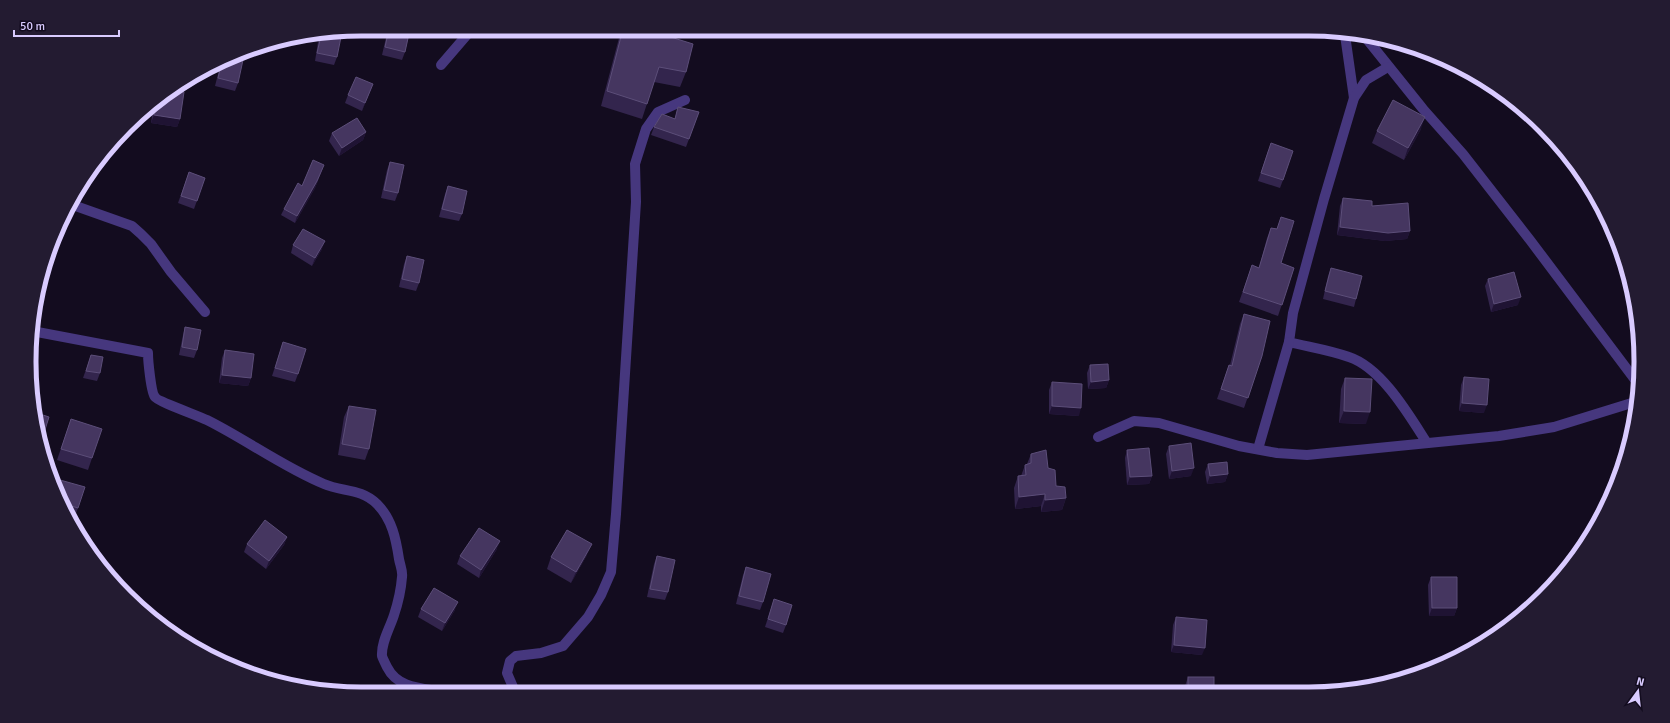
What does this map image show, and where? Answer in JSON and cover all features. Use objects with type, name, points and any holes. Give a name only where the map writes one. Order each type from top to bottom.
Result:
[{"type":"street","points":[[441,65],[466,36]]},
{"type":"street","points":[[1345,38],[1354,98]]},
{"type":"street","points":[[1369,42],[1388,67],[1463,154],[1633,377]]},
{"type":"street","points":[[1258,449],[1289,342],[1295,305],[1354,98],[1366,80],[1388,67]]},
{"type":"street","points":[[513,687],[507,673],[510,662],[516,656],[541,653],[563,646],[588,617],[601,595],[611,572],[636,202],[636,164],[646,129],[658,112],[685,100]]},
{"type":"street","points":[[76,206],[132,226],[151,244],[171,272],[205,312]]},
{"type":"street","points":[[38,332],[148,353],[148,371],[152,378],[153,395],[157,399],[208,420],[290,468],[319,482],[326,485],[353,490],[366,496],[377,504],[390,521],[395,536],[402,575],[394,614],[383,645],[382,657],[391,675],[402,683],[413,687]]},
{"type":"street","points":[[1289,342],[1350,357],[1371,370],[1397,398],[1427,443]]},
{"type":"street","points":[[1098,437],[1134,421],[1159,423],[1240,446],[1307,455],[1499,436],[1554,427],[1631,403]]},
{"type":"building","points":[[387,36],[408,36],[405,52],[385,47]]},
{"type":"building","points":[[621,36],[667,36],[693,44],[686,72],[659,67],[647,104],[607,91]]},
{"type":"building","points":[[341,37],[337,57],[317,53],[320,39]]},
{"type":"building","points":[[241,59],[243,60],[238,83],[218,78],[220,69]]},
{"type":"building","points":[[356,77],[373,84],[365,103],[348,95]]},
{"type":"building","points":[[180,91],[184,92],[180,119],[154,115],[155,110],[163,103]]},
{"type":"building","points":[[1393,100],[1425,117],[1408,148],[1377,131]]},
{"type":"building","points":[[678,107],[699,112],[689,139],[654,127],[662,114],[675,119]]},
{"type":"building","points":[[357,118],[366,132],[342,148],[332,133]]},
{"type":"building","points":[[1271,143],[1293,151],[1283,180],[1261,173]]},
{"type":"building","points":[[313,160],[324,165],[317,181],[297,216],[284,209],[298,183],[302,186]]},
{"type":"building","points":[[390,162],[404,165],[398,193],[384,190]]},
{"type":"building","points":[[189,172],[205,178],[197,201],[181,196]]},
{"type":"building","points":[[448,186],[467,191],[462,214],[442,209]]},
{"type":"building","points":[[1343,198],[1372,201],[1372,206],[1408,203],[1410,231],[1388,233],[1340,227]]},
{"type":"building","points":[[1281,217],[1294,221],[1281,263],[1294,268],[1282,305],[1243,292],[1252,265],[1259,268],[1271,228],[1277,229]]},
{"type":"building","points":[[303,229],[325,241],[315,258],[293,245]]},
{"type":"building","points":[[407,256],[424,260],[419,283],[402,279]]},
{"type":"building","points":[[1331,268],[1362,276],[1356,299],[1325,291]]},
{"type":"building","points":[[1514,272],[1521,297],[1494,304],[1488,279]]},
{"type":"building","points":[[1244,314],[1270,321],[1262,356],[1248,398],[1221,389],[1229,365],[1232,366]]},
{"type":"building","points":[[185,327],[201,330],[197,350],[182,347]]},
{"type":"building","points":[[283,342],[306,349],[298,374],[275,368]]},
{"type":"building","points":[[225,350],[254,354],[251,378],[222,375]]},
{"type":"building","points":[[91,355],[103,357],[100,373],[86,371]]},
{"type":"building","points":[[1108,364],[1109,380],[1091,382],[1090,365]]},
{"type":"building","points":[[1464,377],[1489,379],[1487,405],[1462,403]]},
{"type":"building","points":[[1345,378],[1372,379],[1370,412],[1344,411]]},
{"type":"building","points":[[1052,382],[1082,384],[1081,408],[1052,406]]},
{"type":"building","points":[[349,406],[376,410],[369,449],[342,444]]},
{"type":"building","points":[[40,414],[49,417],[44,433]]},
{"type":"building","points":[[71,419],[102,429],[92,458],[61,449]]},
{"type":"building","points":[[1191,443],[1194,468],[1172,471],[1169,446]]},
{"type":"building","points":[[1149,448],[1152,476],[1130,477],[1127,450]]},
{"type":"building","points":[[1046,450],[1048,468],[1055,470],[1056,486],[1065,487],[1066,498],[1045,500],[1045,494],[1019,497],[1018,476],[1026,475],[1025,465],[1031,463],[1031,454]]},
{"type":"building","points":[[1227,462],[1228,474],[1210,476],[1208,464]]},
{"type":"building","points":[[60,480],[85,487],[78,508],[70,506],[59,482]]},
{"type":"building","points":[[265,520],[287,537],[269,561],[247,544]]},
{"type":"building","points":[[479,528],[500,541],[481,570],[460,556]]},
{"type":"building","points":[[567,530],[592,544],[576,572],[551,557]]},
{"type":"building","points":[[657,556],[675,560],[668,592],[650,589]]},
{"type":"building","points":[[746,567],[771,574],[763,602],[739,596]]},
{"type":"building","points":[[1431,577],[1457,577],[1457,608],[1432,608]]},
{"type":"building","points":[[434,588],[458,602],[445,623],[421,609]]},
{"type":"building","points":[[774,599],[792,605],[786,625],[768,619]]},
{"type":"building","points":[[1176,617],[1207,620],[1205,648],[1174,645]]},
{"type":"building","points":[[1188,677],[1214,677],[1214,687],[1188,687]]}]
